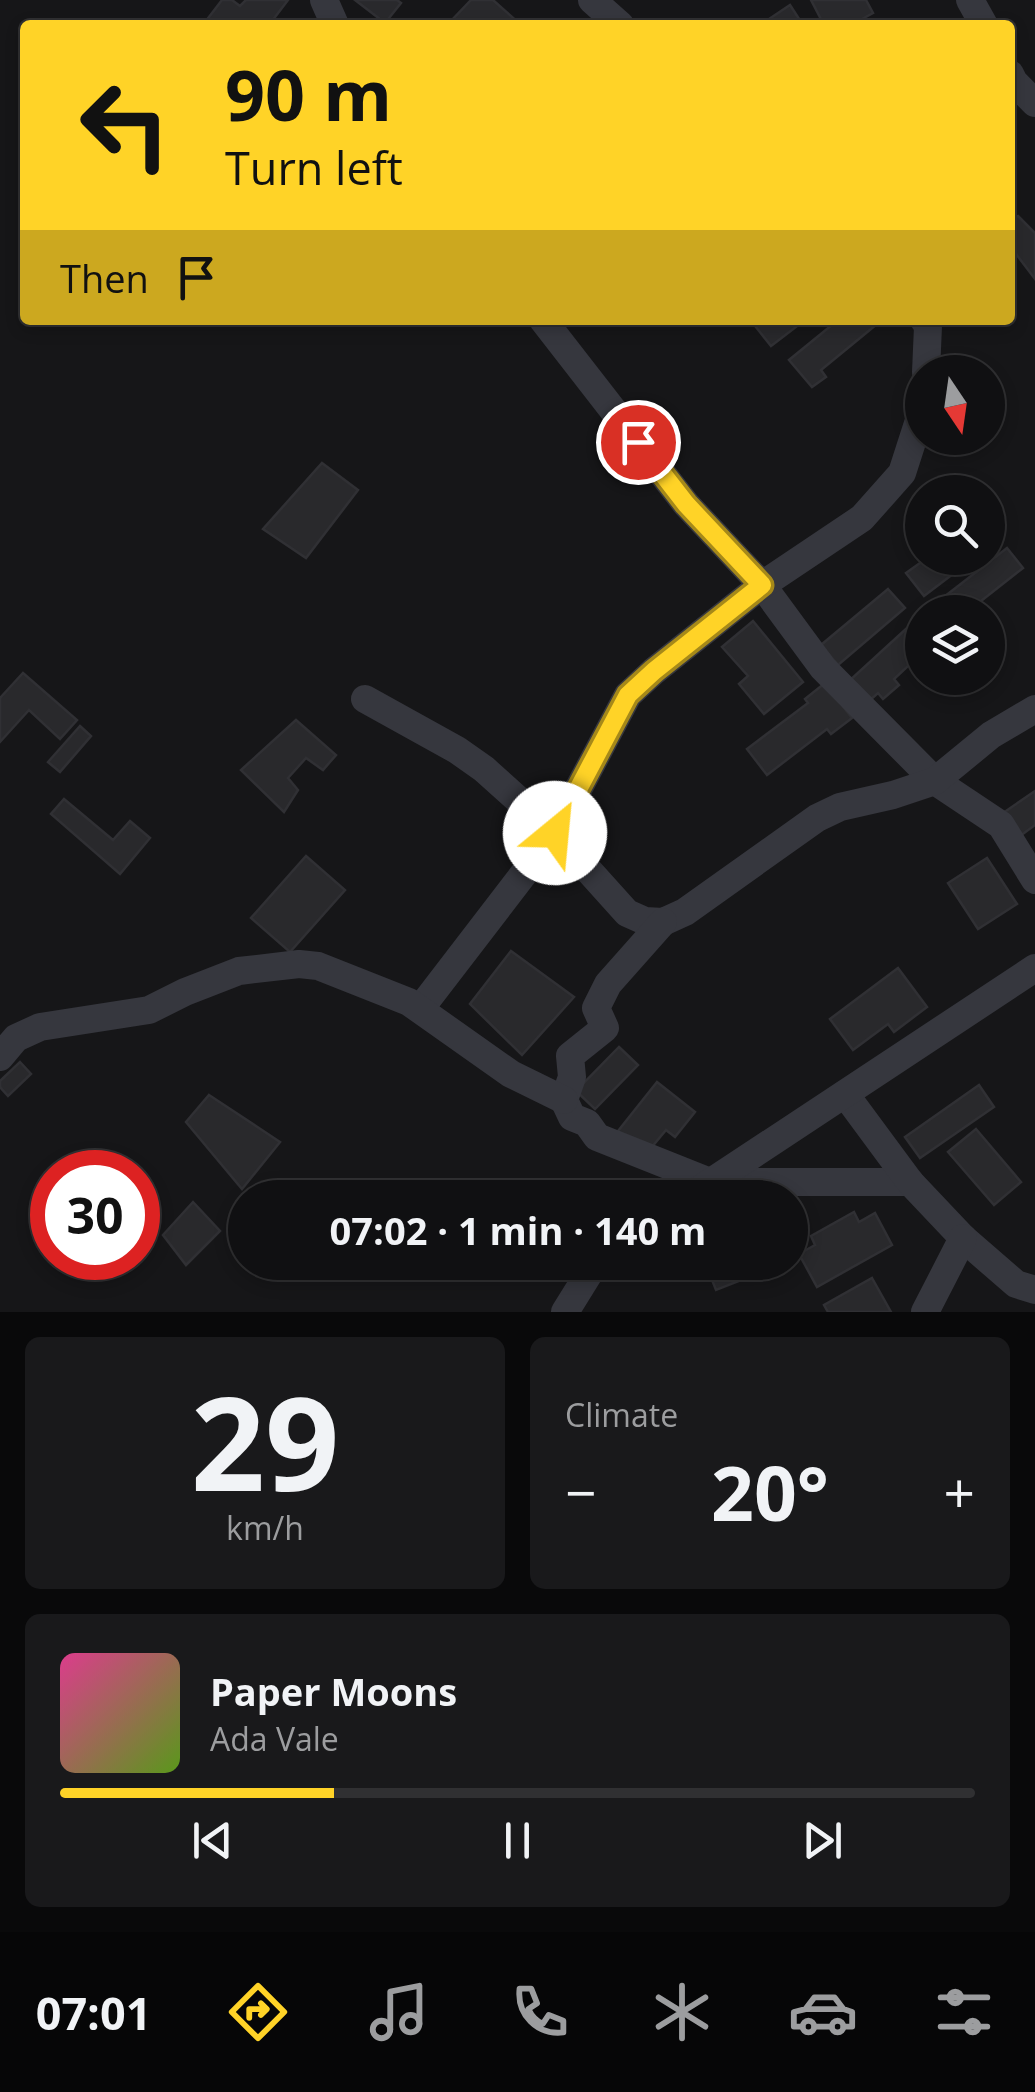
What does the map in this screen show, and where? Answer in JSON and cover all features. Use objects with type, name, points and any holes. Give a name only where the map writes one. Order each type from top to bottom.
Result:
[{"type":"street","points":[[592,0],[614,20]]},
{"type":"street","points":[[1015,83],[1035,103]]},
{"type":"street","points":[[547,325],[686,504],[762,585],[822,668],[935,782],[1001,825],[1035,880]]},
{"type":"street","points":[[927,325],[927,355]]},
{"type":"street","points":[[420,1009],[555,833],[628,695],[762,585],[862,518],[902,474],[908,455]]},
{"type":"street","points":[[364,699],[484,768],[555,833],[627,913],[645,921],[663,922]]},
{"type":"street","points":[[564,1100],[572,1077],[570,1056],[605,1028],[596,1008],[608,984],[663,922],[685,912],[817,818],[840,807],[935,782],[991,736],[1035,710]]},
{"type":"street","points":[[0,1056],[16,1038],[40,1027],[148,1010],[238,971],[299,964],[318,966],[420,1009],[511,1074],[564,1100],[572,1117],[587,1123],[597,1137],[680,1180]]},
{"type":"street","points":[[714,1180],[1035,968]]},
{"type":"street","points":[[845,1094],[910,1182],[962,1238],[1016,1284],[1035,1290]]},
{"type":"street","points":[[808,1186],[910,1182]]},
{"type":"street","points":[[924,1312],[962,1238]]},
{"type":"street","points":[[565,1312],[585,1280]]},
{"type":"building","points":[[222,0],[232,0],[240,6],[246,0],[288,0],[273,20],[207,20]]},
{"type":"building","points":[[355,0],[401,3],[387,20],[381,20]]},
{"type":"building","points":[[471,0],[493,0],[515,20],[452,20]]},
{"type":"building","points":[[811,0],[866,0],[873,13],[860,20],[821,20]]},
{"type":"building","points":[[790,5],[800,20],[768,20]]},
{"type":"building","points":[[1015,217],[1035,233],[1035,279],[1015,253]]},
{"type":"building","points":[[754,325],[798,325],[771,346]]},
{"type":"building","points":[[832,325],[876,325],[821,370],[826,377],[812,387],[789,360]]},
{"type":"building","points":[[322,463],[358,490],[306,558],[263,529]]},
{"type":"building","points":[[1005,550],[1023,568],[989,595],[947,595],[972,575],[1005,575]]},
{"type":"building","points":[[908,575],[952,575],[925,595]]},
{"type":"building","points":[[888,589],[905,608],[838,665],[821,645]]},
{"type":"building","points":[[753,621],[803,682],[764,714],[739,684],[748,676],[722,647]]},
{"type":"building","points":[[905,630],[905,669],[894,679],[899,685],[883,699],[878,693],[868,702],[849,681]]},
{"type":"building","points":[[23,673],[77,720],[60,739],[29,710],[0,742],[0,698]]},
{"type":"building","points":[[825,683],[852,718],[831,734],[827,729],[767,775],[747,749],[808,703],[805,699]]},
{"type":"building","points":[[296,720],[336,755],[323,770],[306,758],[288,778],[298,790],[284,812],[241,770]]},
{"type":"building","points":[[80,726],[91,736],[60,772],[48,762]]},
{"type":"building","points":[[1035,791],[1035,825],[1020,836],[1003,813]]},
{"type":"building","points":[[64,799],[113,840],[130,821],[150,838],[120,874],[51,814]]},
{"type":"building","points":[[306,856],[345,890],[290,952],[251,918]]},
{"type":"building","points":[[987,858],[1017,904],[978,929],[948,883]]},
{"type":"building","points":[[511,951],[574,997],[522,1055],[470,1004]]},
{"type":"building","points":[[898,968],[927,1007],[894,1032],[888,1024],[853,1050],[830,1019]]},
{"type":"building","points":[[619,1047],[638,1065],[595,1109],[576,1091]]},
{"type":"building","points":[[20,1062],[31,1074],[8,1096],[0,1081]]},
{"type":"building","points":[[657,1082],[695,1112],[675,1137],[666,1130],[646,1154],[618,1131]]},
{"type":"building","points":[[979,1085],[994,1107],[920,1158],[905,1137]]},
{"type":"building","points":[[209,1095],[280,1142],[249,1180],[234,1180],[186,1122]]},
{"type":"building","points":[[976,1129],[1021,1182],[994,1205],[948,1152]]},
{"type":"building","points":[[193,1202],[220,1231],[186,1265],[163,1235]]},
{"type":"building","points":[[854,1212],[859,1222],[875,1213],[892,1245],[817,1287],[808,1270],[808,1249],[815,1245],[811,1236]]},
{"type":"building","points":[[872,1278],[891,1312],[828,1312],[824,1305]]},
{"type":"building","points":[[712,1280],[741,1280],[716,1290]]},
{"type":"route","points":[[555,833],[628,695],[762,585],[686,504],[638,442]]}]
